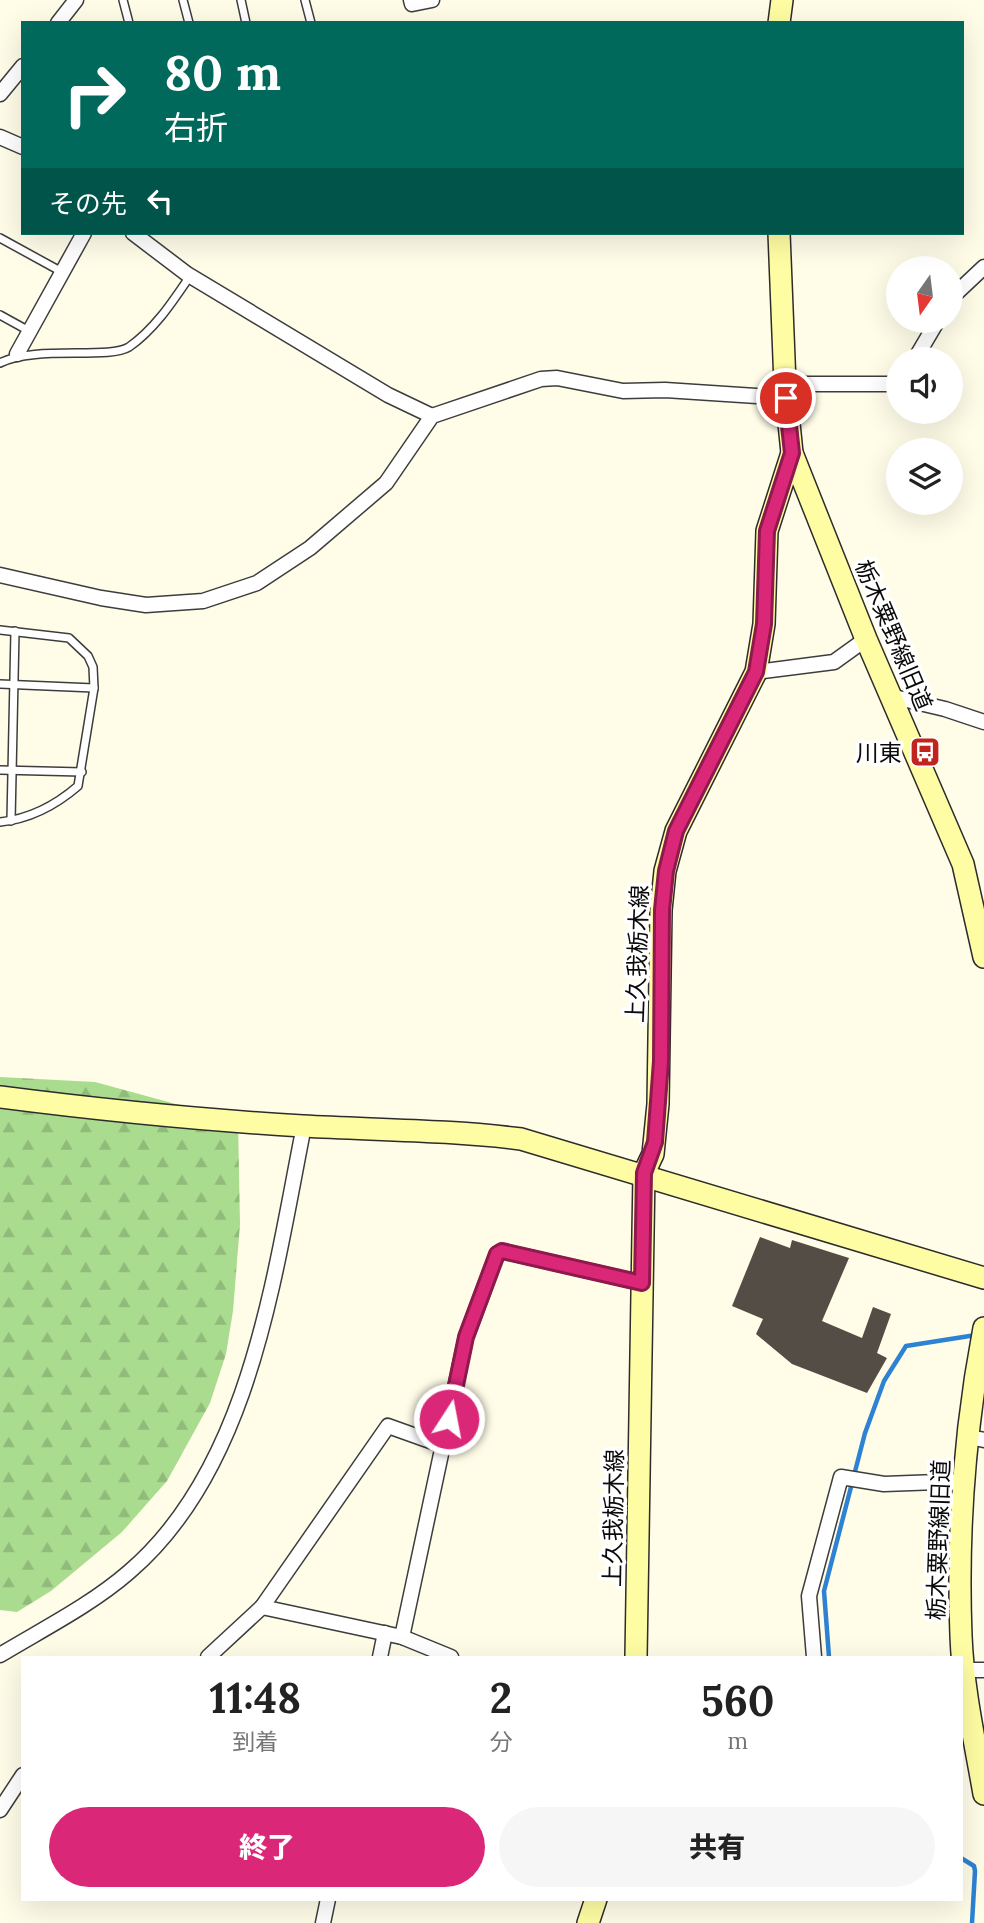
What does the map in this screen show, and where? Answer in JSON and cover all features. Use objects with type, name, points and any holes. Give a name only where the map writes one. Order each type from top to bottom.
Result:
[{"type":"street","points":[[60,21],[76,0]]},
{"type":"street","points":[[411,0],[412,4],[432,0]]},
{"type":"street","points":[[779,21],[782,0]]},
{"type":"street","points":[[0,94],[21,68]]},
{"type":"street","points":[[0,137],[21,146]]},
{"type":"street","points":[[17,354],[83,235]]},
{"type":"street","points":[[136,235],[190,276],[388,395],[432,416]]},
{"type":"street","name":"上久我栃木線","points":[[636,1656],[644,1173],[653,1154],[659,1093],[662,910],[666,871],[676,831],[756,672],[764,624],[767,531],[792,453],[785,391],[779,235]]},
{"type":"street","points":[[963,287],[984,267]]},
{"type":"street","points":[[0,575],[101,598],[146,605],[203,601],[257,583],[310,548],[386,483],[432,416],[531,382],[557,378],[623,391],[785,391],[886,385]]},
{"type":"street","name":"栃木粟野線旧道","points":[[792,453],[866,639],[963,864],[984,957]]},
{"type":"street","points":[[756,672],[834,662],[866,639]]},
{"type":"street","points":[[891,696],[984,722]]},
{"type":"street","points":[[0,1097],[127,1114],[303,1126],[480,1133],[521,1139],[644,1173],[984,1278]]},
{"type":"street","points":[[0,1655],[100,1594],[130,1572],[183,1515],[221,1451],[246,1383],[280,1247],[303,1126]]},
{"type":"street","points":[[402,1637],[466,1337],[497,1254],[502,1251],[642,1283]]},
{"type":"street","name":"栃木粟野線旧道","points":[[983,1337],[976,1438],[965,1481],[961,1612],[974,1670],[984,1794]]},
{"type":"street","points":[[209,1656],[262,1607],[388,1426],[444,1446]]},
{"type":"street","points":[[814,1656],[809,1596],[841,1477],[884,1484],[965,1481]]},
{"type":"street","points":[[262,1607],[402,1637],[449,1656]]},
{"type":"street","points":[[380,1656],[385,1633]]},
{"type":"street","points":[[0,1810],[21,1778]]},
{"type":"street","points":[[323,1923],[328,1901]]},
{"type":"street","points":[[588,1923],[595,1901]]},
{"type":"lane","points":[[124,0],[129,21]]},
{"type":"lane","points":[[183,0],[188,21]]},
{"type":"lane","points":[[241,0],[246,21]]},
{"type":"lane","points":[[305,0],[310,21]]},
{"type":"lane","points":[[0,238],[62,272]]},
{"type":"lane","points":[[0,363],[17,354],[127,349],[155,323],[190,276]]},
{"type":"lane","points":[[0,315],[29,331]]},
{"type":"lane","points":[[0,630],[69,638],[79,645],[93,667],[94,688],[78,786],[61,801],[11,821],[0,822]]},
{"type":"lane","points":[[11,821],[15,631]]},
{"type":"lane","points":[[0,684],[94,688]]},
{"type":"lane","points":[[0,769],[82,772]]},
{"type":"green space","points":[[0,1077],[95,1082],[238,1121],[240,1224],[233,1311],[226,1354],[210,1403],[167,1481],[122,1532],[51,1591],[17,1612],[0,1610]]},
{"type":"building","points":[[760,1237],[790,1248],[792,1240],[849,1258],[822,1321],[862,1338],[873,1307],[891,1314],[877,1353],[887,1358],[867,1393],[792,1364],[756,1334],[763,1319],[732,1306]]},
{"type":"waterway","points":[[829,1656],[824,1591],[865,1433],[884,1381],[906,1346],[976,1335]]},
{"type":"waterway","points":[[963,1859],[974,1866],[975,1871],[972,1923]]},
{"type":"place","name":"川東","points":[[925,752]]},
{"type":"route","points":[[449,1419],[466,1337],[497,1254],[502,1251],[642,1283],[644,1173],[653,1154],[655,1142],[661,1061],[662,910],[666,871],[676,831],[756,672],[764,624],[763,580],[767,531],[792,453],[786,398]]}]
